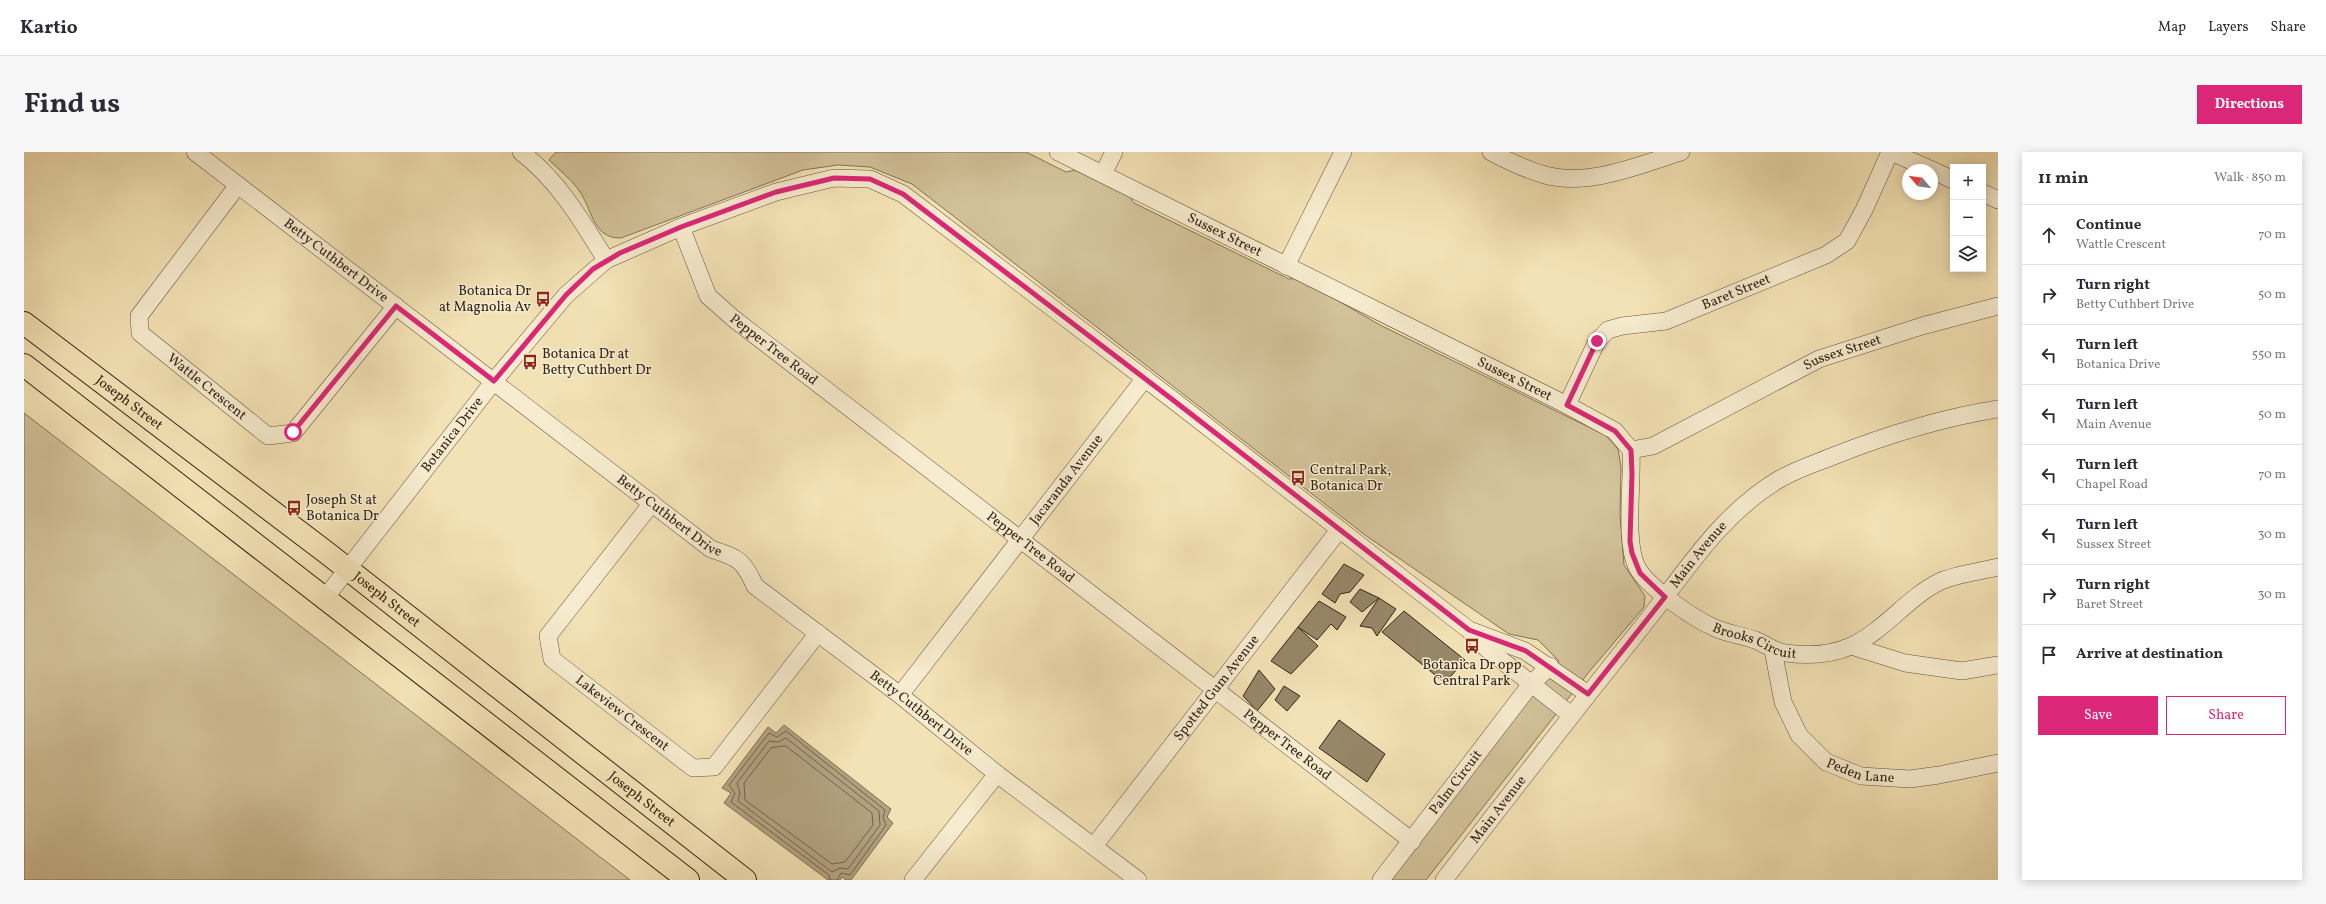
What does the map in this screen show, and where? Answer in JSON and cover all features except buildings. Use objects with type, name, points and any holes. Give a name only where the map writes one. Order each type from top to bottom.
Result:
[{"type":"highway","name":"Joseph Street","points":[[24,323],[348,569],[745,880]]},
{"type":"highway","points":[[24,365],[688,880]]},
{"type":"street","name":"Betty Cuthbert Drive","points":[[195,152],[711,549],[734,557],[747,568],[755,586],[900,695],[996,774],[1138,880]]},
{"type":"street","name":"Sussex Street","points":[[1058,152],[1567,405],[1615,431],[1631,450],[1652,446],[1819,359],[1922,326],[1998,306]]},
{"type":"street","points":[[1103,174],[1114,152]]},
{"type":"street","points":[[1286,266],[1343,152]]},
{"type":"street","points":[[1491,152],[1546,175],[1576,178],[1610,174],[1681,152]]},
{"type":"street","points":[[1891,152],[1918,164]]},
{"type":"street","name":"Baret Street","points":[[1567,405],[1597,341],[1608,330],[1622,326],[1666,322],[1826,255],[1847,241],[1864,210],[1891,152]]},
{"type":"street","points":[[530,155],[564,195],[606,260]]},
{"type":"street","points":[[1938,173],[1950,179]]},
{"type":"street","name":"Botanica Drive","points":[[325,598],[494,381],[566,295],[606,260],[681,227],[776,192],[834,178],[870,179],[903,194],[1145,378],[1469,630],[1486,648],[1571,715]]},
{"type":"street","name":"Wattle Crescent","points":[[238,185],[139,316],[140,333],[268,436],[293,432],[396,306]]},
{"type":"street","points":[[1986,194],[1998,200]]},
{"type":"street","name":"Pepper Tree Road","points":[[681,227],[708,296],[734,319],[1412,841]]},
{"type":"street","name":"Jacaranda Avenue","points":[[900,695],[1019,539],[1145,378]]},
{"type":"street","name":"Main Avenue","points":[[1444,880],[1571,715],[1665,597],[1701,548],[1722,525],[1751,499],[1779,480],[1798,470],[1854,448],[1899,433],[1998,409]]},
{"type":"street","name":"Brooks Circuit","points":[[1631,450],[1632,474],[1630,541],[1632,553],[1640,573],[1665,597],[1701,621],[1716,629],[1756,640],[1773,650],[1784,653],[1816,656],[1851,646],[1940,581],[1998,567]]},
{"type":"street","name":"Lakeview Crescent","points":[[652,503],[548,636],[552,659],[693,768],[714,767],[818,633]]},
{"type":"street","name":"Spotted Gum Avenue","points":[[1094,846],[1339,530]]},
{"type":"street","name":"Botanica Drive","points":[[1469,630],[1526,651],[1550,666],[1588,694]]},
{"type":"street","points":[[1851,646],[1904,663],[1962,671],[1998,665]]},
{"type":"street","name":"Peden Lane","points":[[1773,650],[1784,702],[1799,735],[1826,762],[1861,776],[1910,779],[1939,775],[1998,763]]},
{"type":"street","name":"Palm Circuit","points":[[1381,880],[1531,684],[1550,666]]},
{"type":"street","points":[[913,880],[996,774]]},
{"type":"shaded area","points":[[556,152],[1026,152],[1066,172],[1075,170],[1130,197],[1134,203],[1289,279],[1299,278],[1380,325],[1605,435],[1618,449],[1621,467],[1620,515],[1624,565],[1645,596],[1644,607],[1589,672],[1426,880],[1390,880],[1559,661],[1538,640],[1509,634],[1365,535],[912,184],[870,167],[838,165],[803,170],[621,238],[611,237],[598,228],[583,196],[578,189],[568,177],[549,160]]},
{"type":"shaded area","points":[[24,413],[630,880],[24,880]]},
{"type":"water","points":[[784,725],[891,809],[887,817],[893,823],[851,880],[846,880],[842,877],[840,880],[828,880],[724,803],[731,793],[722,788],[768,727],[776,733]]},
{"type":"place","name":"Botanica Dr at Magnolia Av","points":[[543,299]]},
{"type":"place","name":"Botanica Dr at Betty Cuthbert Dr","points":[[530,362]]},
{"type":"place","name":"Central Park, Botanica Dr","points":[[1298,478]]},
{"type":"place","name":"Joseph St at Botanica Dr","points":[[294,508]]},
{"type":"place","name":"Botanica Dr opp Central Park","points":[[1472,646]]},
{"type":"route","points":[[293,432],[396,306],[494,381],[566,295],[593,269],[606,260],[681,227],[776,192],[834,178],[852,177],[870,179],[903,194],[1145,378],[1469,630],[1526,651],[1550,666],[1588,694],[1665,597],[1640,573],[1632,553],[1630,541],[1632,474],[1631,450],[1615,431],[1567,405],[1597,341]]}]
